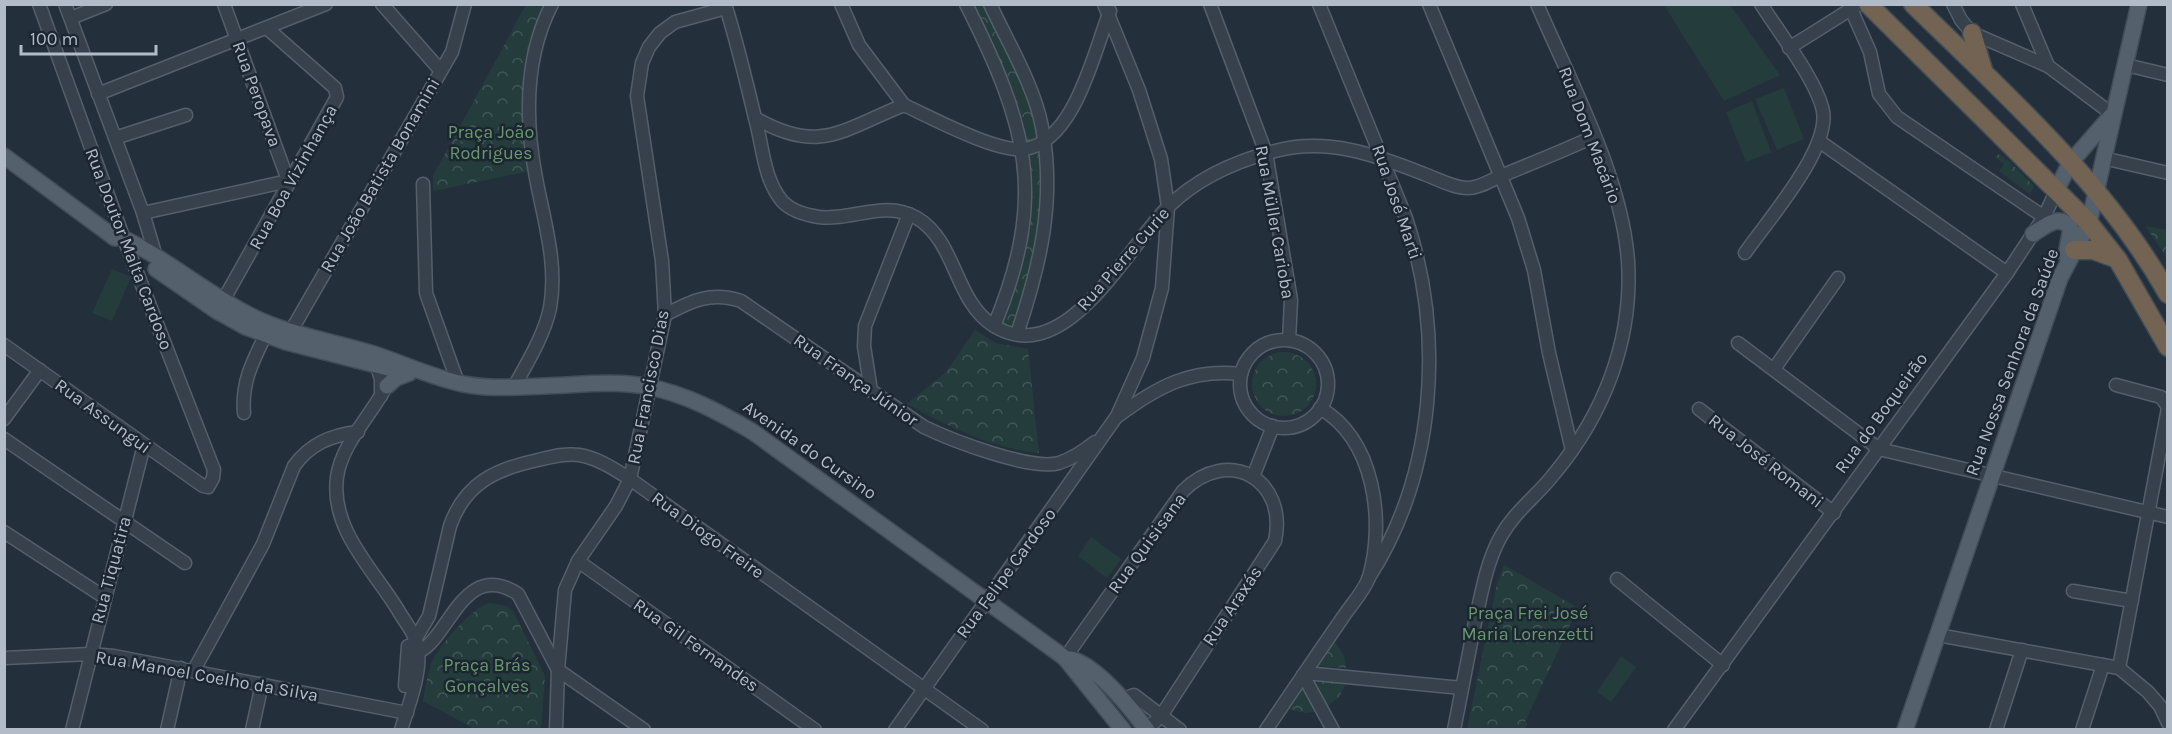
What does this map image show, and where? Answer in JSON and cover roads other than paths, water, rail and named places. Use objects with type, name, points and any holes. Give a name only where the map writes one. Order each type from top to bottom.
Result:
[{"type":"highway","points":[[1913,4],[2070,163],[2140,249],[2168,294]]},
{"type":"highway","points":[[1859,6],[2057,189],[2089,223],[2118,260],[2168,347]]},
{"type":"highway","points":[[1968,28],[1985,75]]},
{"type":"highway","points":[[2074,250],[2093,249],[2118,260]]},
{"type":"main road","name":"Rua Nossa Senhora da Saúde","points":[[1905,729],[2060,278],[2089,223],[2112,114],[2126,66],[2139,4]]},
{"type":"main road","name":"Rua do Boqueirão","points":[[2057,189],[2070,163],[2112,114]]},
{"type":"main road","name":"Avenida do Cursino","points":[[4,156],[126,244],[220,306],[288,337],[458,383],[514,387],[605,384],[649,387],[688,399],[753,432],[1065,658],[1083,666],[1123,699],[1147,729]]},
{"type":"main road","points":[[2033,234],[2057,221],[2069,225],[2071,235],[2060,278]]},
{"type":"main road","points":[[384,392],[400,375],[417,372]]},
{"type":"main road","name":"Avenida do Cursino","points":[[1065,658],[1123,729]]},
{"type":"main road","points":[[1105,706],[1122,715],[1136,729]]},
{"type":"street","name":"Rua Doutor Malta Cardoso","points":[[39,4],[126,244],[214,470],[211,483],[208,487],[203,486]]},
{"type":"street","name":"Rua Doutor Malta Cardoso","points":[[65,4],[143,213],[157,264]]},
{"type":"street","points":[[70,18],[106,4]]},
{"type":"street","name":"Rua Peropava","points":[[224,4],[288,182]]},
{"type":"street","points":[[98,94],[238,41],[326,4]]},
{"type":"street","points":[[382,4],[441,70]]},
{"type":"street","name":"Rua João Batista Bonamini","points":[[288,337],[457,40],[465,4]]},
{"type":"street","points":[[514,387],[537,342],[549,309],[552,276],[550,245],[531,147],[528,102],[531,70],[541,28],[552,4]]},
{"type":"street","points":[[841,4],[859,45],[904,105],[985,141],[1023,150],[1044,142],[1069,116],[1108,8]]},
{"type":"street","points":[[966,4],[995,62],[1014,112],[1023,150],[1025,175],[1021,246],[1009,291],[994,326]]},
{"type":"street","points":[[990,4],[1033,97],[1044,142],[1048,214],[1043,248],[1017,334]]},
{"type":"street","name":"Rua Müller Carioba","points":[[1210,4],[1266,153],[1290,300],[1289,340]]},
{"type":"street","name":"Rua José Marti","points":[[1266,729],[1368,579],[1393,535],[1418,463],[1426,408],[1430,353],[1427,312],[1415,244],[1383,159],[1319,4]]},
{"type":"street","points":[[1429,4],[1518,218],[1534,270],[1549,353],[1572,450]]},
{"type":"street","name":"Rua Dom Macário","points":[[1454,729],[1488,562],[1519,510],[1551,479],[1594,417],[1614,372],[1627,305],[1628,260],[1618,207],[1593,136],[1537,4]]},
{"type":"street","points":[[1745,253],[1804,170],[1819,141],[1823,120],[1821,104],[1790,48],[1761,4]]},
{"type":"street","points":[[1953,4],[1968,28],[2048,66],[2112,114]]},
{"type":"street","points":[[2022,4],[2048,66]]},
{"type":"street","name":"Rua Pierre Curie","points":[[725,6],[771,184],[791,209],[827,218],[881,209],[909,214],[927,225],[939,238],[971,302],[994,326],[1017,334],[1043,334],[1068,322],[1168,207],[1224,168],[1266,153],[1297,147],[1330,147],[1362,151],[1462,188],[1473,188],[1593,136]]},
{"type":"street","name":"Rua Francisco Dias","points":[[556,729],[558,670],[565,590],[578,561],[616,506],[630,479],[665,315],[662,261],[638,96],[642,63],[649,47],[660,33],[675,22],[725,6]]},
{"type":"street","points":[[1790,48],[1859,6],[1879,94],[1897,117],[2044,217]]},
{"type":"street","name":"Rua Felipe Cardoso","points":[[895,729],[1117,416],[1143,358],[1162,288],[1168,207],[1161,159],[1139,90],[1108,8]]},
{"type":"street","name":"Rua Boa Vizinhança","points":[[220,306],[338,94],[328,82],[268,29]]},
{"type":"street","points":[[995,62],[1013,52]]},
{"type":"street","points":[[2126,66],[2168,75]]},
{"type":"street","points":[[755,118],[784,133],[810,139],[821,138],[904,105]]},
{"type":"street","points":[[116,138],[186,115]]},
{"type":"street","points":[[759,138],[784,133]]},
{"type":"street","points":[[1819,141],[2007,273]]},
{"type":"street","points":[[2103,158],[2168,173]]},
{"type":"street","points":[[143,213],[288,182]]},
{"type":"street","points":[[423,184],[426,293],[458,383]]},
{"type":"street","name":"Rua do Boqueirão","points":[[1674,729],[1834,513],[2007,273],[2044,217],[2057,189]]},
{"type":"street","points":[[872,391],[864,346],[866,321],[909,214]]},
{"type":"street","points":[[1021,246],[1043,248]]},
{"type":"street","points":[[1774,369],[1838,278]]},
{"type":"street","name":"Rua França Júnior","points":[[665,315],[705,296],[727,297],[741,301],[939,434],[1025,462],[1057,464]]},
{"type":"street","points":[[244,413],[243,387],[268,329]]},
{"type":"street","points":[[1289,340],[1311,349],[1325,367],[1328,390],[1320,408],[1300,425],[1285,428],[1273,426],[1257,418],[1247,407],[1241,393],[1242,374],[1246,362],[1257,349],[1269,342],[1289,340]]},
{"type":"street","points":[[1738,342],[1879,449],[2168,517]]},
{"type":"street","name":"Rua Assungui","points":[[4,345],[203,486]]},
{"type":"street","points":[[383,362],[384,392],[345,454],[337,476],[336,499],[341,520],[352,544],[415,636],[403,719]]},
{"type":"street","points":[[845,373],[859,370],[867,362]]},
{"type":"street","points":[[4,419],[40,370]]},
{"type":"street","name":"Rua Felipe Cardoso","points":[[1117,416],[1146,395],[1194,375],[1212,372],[1242,374]]},
{"type":"street","points":[[2116,385],[2161,397],[2168,407],[2119,668]]},
{"type":"street","points":[[1131,388],[1146,395]]},
{"type":"street","points":[[1320,408],[1334,416],[1348,432],[1364,462],[1373,490],[1377,528],[1368,579]]},
{"type":"street","name":"Rua José Romani","points":[[1699,408],[1834,513]]},
{"type":"street","points":[[1253,477],[1273,426]]},
{"type":"street","points":[[194,670],[263,544],[294,466],[302,456],[326,439],[358,432]]},
{"type":"street","points":[[1065,490],[1067,472],[1057,464],[1080,453],[1105,433]]},
{"type":"street","points":[[4,439],[185,563]]},
{"type":"street","points":[[326,439],[337,444],[345,454]]},
{"type":"street","name":"Rua Tiquatira","points":[[72,729],[123,521],[144,446]]},
{"type":"street","name":"Rua Diogo Freire","points":[[415,636],[426,622],[431,609],[454,513],[468,492],[490,474],[512,466],[567,454],[587,457],[630,479],[982,729]]},
{"type":"street","name":"Rua Quisisana","points":[[1065,658],[1183,491],[1192,482],[1213,470],[1230,469],[1253,477]]},
{"type":"street","name":"Rua Araxás","points":[[1147,729],[1161,716],[1275,541],[1279,520],[1273,499],[1253,477]]},
{"type":"street","points":[[4,532],[104,597]]},
{"type":"street","name":"Rua Gil Fernandes","points":[[578,561],[815,729]]},
{"type":"street","points":[[1617,579],[1723,665]]},
{"type":"street","points":[[412,652],[444,623],[473,591],[488,586],[506,586],[518,594],[558,670],[644,729]]},
{"type":"street","points":[[2073,591],[2132,601]]},
{"type":"street","points":[[431,609],[434,618],[444,623]]},
{"type":"street","points":[[398,610],[412,652]]},
{"type":"street","points":[[1938,635],[2119,668],[2148,692],[2160,706],[2168,723]]},
{"type":"street","points":[[1996,729],[2022,650]]},
{"type":"street","name":"Rua Manoel Coelho da Silva","points":[[4,658],[90,654],[194,670],[262,684],[403,719]]},
{"type":"street","points":[[2082,729],[2103,664]]},
{"type":"street","points":[[167,729],[181,668]]},
{"type":"street","points":[[1304,674],[1462,688]]},
{"type":"street","points":[[1304,674],[1333,729]]},
{"type":"street","points":[[252,729],[262,684]]},
{"type":"street","points":[[1123,699],[1134,695],[1180,729]]},
{"type":"park label","name":"Praça João Rodrigues","points":[[491,142]]},
{"type":"park label","name":"Praça Frei José Maria Lorenzetti","points":[[1528,623]]},
{"type":"park label","name":"Praça Brás Gonçalves","points":[[487,675]]}]
